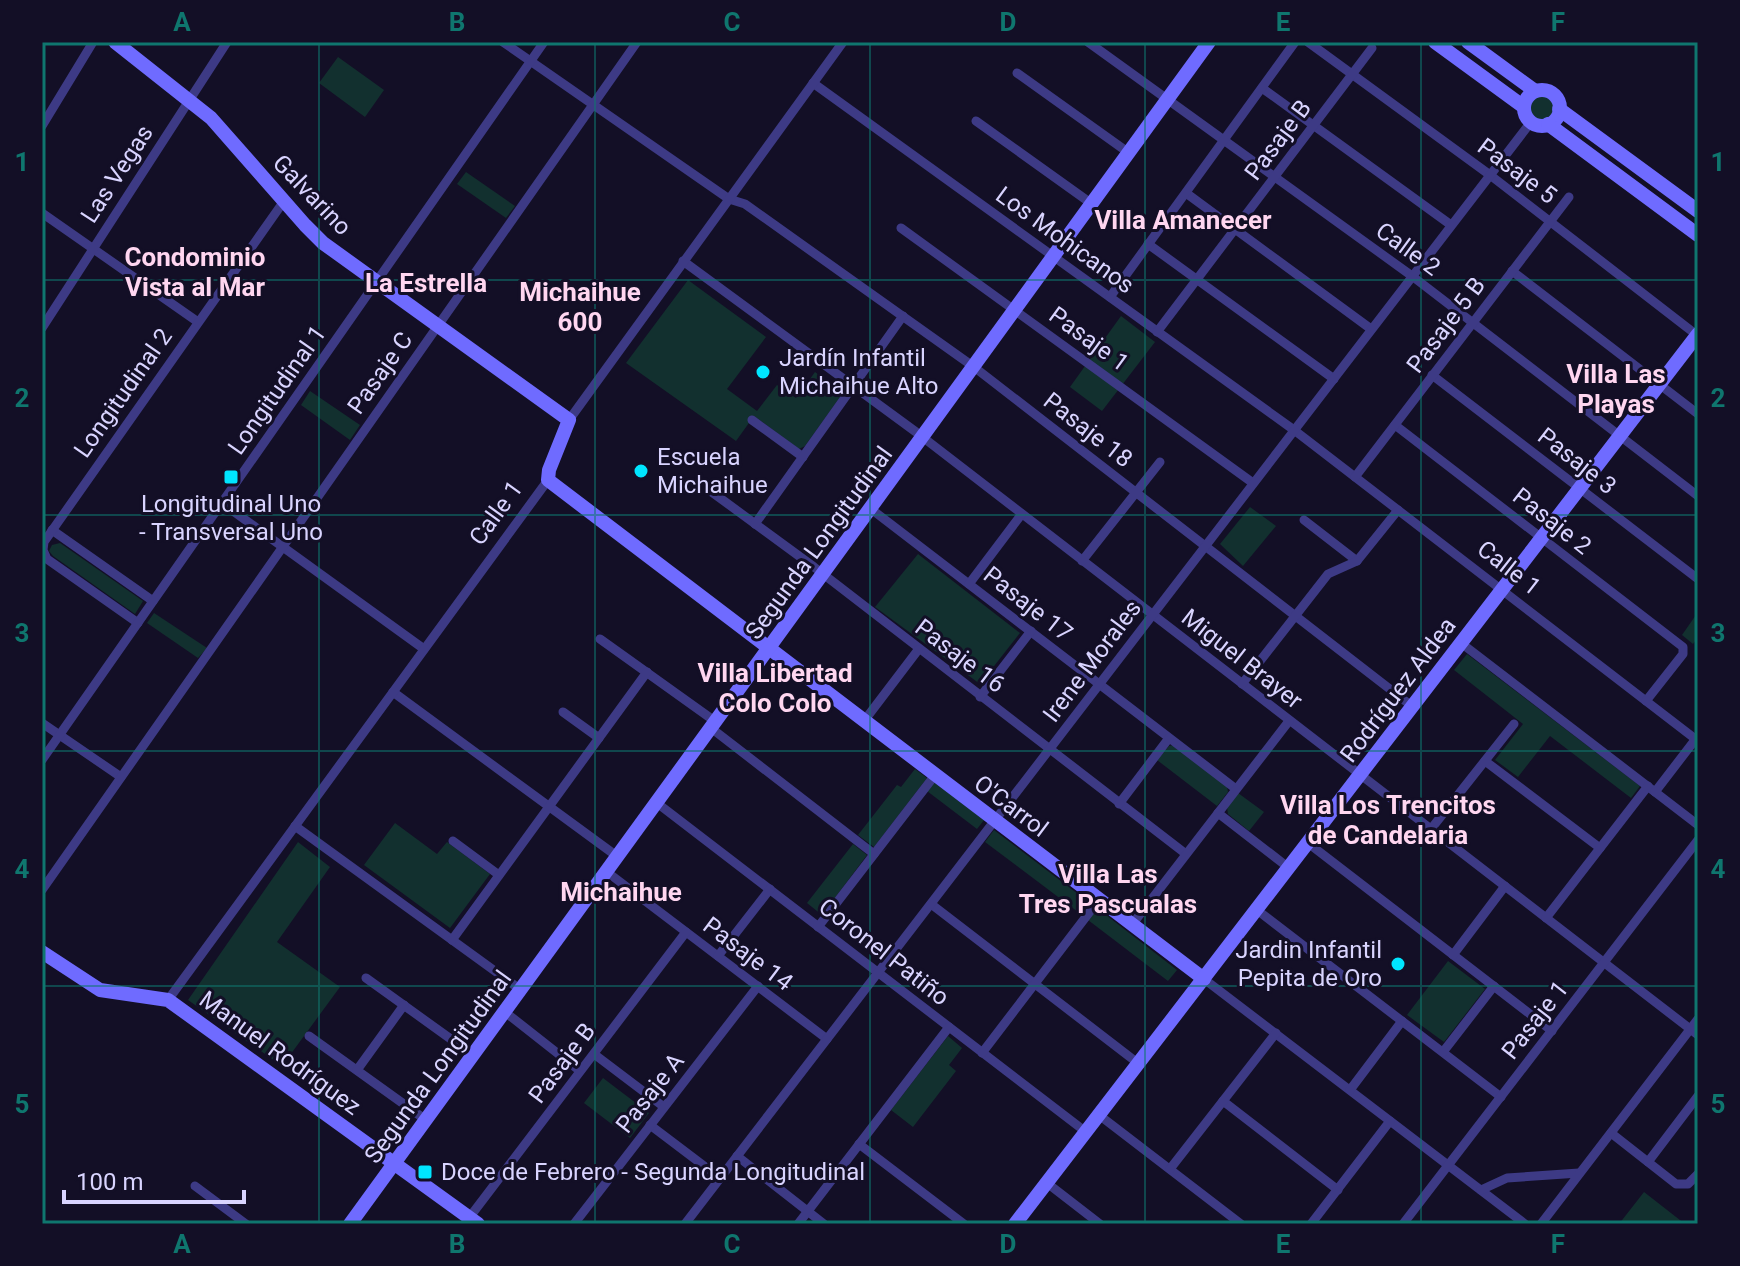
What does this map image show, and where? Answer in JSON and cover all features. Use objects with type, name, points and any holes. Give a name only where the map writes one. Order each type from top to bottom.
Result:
[{"type":"street","points":[[42,126],[93,42]]},
{"type":"street","name":"Galvarino","points":[[115,42],[211,118],[323,243],[569,420]]},
{"type":"street","name":"Las Vegas","points":[[42,328],[227,42]]},
{"type":"street","name":"Pasaje 18","points":[[503,42],[729,199],[745,204],[974,367],[1413,707]]},
{"type":"street","name":"Longitudinal 1","points":[[42,760],[544,42]]},
{"type":"street","points":[[593,105],[637,42]]},
{"type":"street","name":"Calle 1","points":[[168,1000],[548,480],[569,420],[843,42]]},
{"type":"street","name":"Calle 2","points":[[1088,42],[1412,276],[1698,496]]},
{"type":"street","points":[[1110,297],[1295,42]]},
{"type":"street","name":"Pasaje 5","points":[[1308,42],[1490,175],[1698,335]]},
{"type":"street","points":[[1435,42],[1524,107]]},
{"type":"street","points":[[1468,42],[1535,91],[1550,92],[1557,99],[1559,109],[1556,118],[1548,124],[1537,125],[1525,115],[1527,97],[1535,91]]},
{"type":"street","name":"Segunda Longitudinal","points":[[350,1224],[1168,100],[1204,44]]},
{"type":"street","name":"Pasaje B","points":[[1157,332],[1372,48]]},
{"type":"street","points":[[1017,73],[1129,153]]},
{"type":"street","name":"Los Mohicanos","points":[[813,83],[1294,430]]},
{"type":"street","points":[[1262,88],[1451,225]]},
{"type":"street","name":"Pasaje C","points":[[282,547],[593,105]]},
{"type":"street","points":[[1559,109],[1698,211]]},
{"type":"street","points":[[976,121],[1092,204]]},
{"type":"street","name":"Irene Morales","points":[[685,1224],[1531,122]]},
{"type":"street","points":[[1548,124],[1698,235]]},
{"type":"street","points":[[1186,193],[1371,329]]},
{"type":"street","name":"Pasaje 5 B","points":[[1355,477],[1569,197]]},
{"type":"street","name":"Longitudinal 2","points":[[52,530],[284,201]]},
{"type":"street","points":[[42,213],[198,322]]},
{"type":"street","name":"Pasaje 1","points":[[901,228],[1253,483]]},
{"type":"street","points":[[1148,244],[1334,379]]},
{"type":"street","name":"Miguel Brayer","points":[[683,261],[922,438],[1694,1032]]},
{"type":"street","points":[[1512,271],[1698,414]]},
{"type":"street","points":[[755,524],[903,316]]},
{"type":"street","name":"Rodríguez Aldea","points":[[1015,1224],[1698,335]]},
{"type":"street","name":"Pasaje 3","points":[[1432,375],[1698,579]]},
{"type":"street","points":[[752,420],[803,457]]},
{"type":"street","name":"Pasaje 2","points":[[1395,425],[1684,649],[1646,701]]},
{"type":"street","name":"Calle 1","points":[[1294,430],[1697,739]]},
{"type":"street","points":[[1082,561],[1160,462]]},
{"type":"street","name":"O'Carrol","points":[[548,480],[1525,1224]]},
{"type":"street","name":"Pasaje 16","points":[[709,490],[1186,854]]},
{"type":"street","points":[[222,503],[424,649]]},
{"type":"street","name":"Pasaje 17","points":[[871,509],[1236,789]]},
{"type":"street","points":[[1242,684],[1330,572],[1357,561],[1398,510]]},
{"type":"street","points":[[969,584],[1021,515]]},
{"type":"street","points":[[1304,520],[1357,561]]},
{"type":"street","points":[[138,623],[47,559],[43,546],[52,530],[153,601]]},
{"type":"street","points":[[42,890],[282,547]]},
{"type":"street","points":[[980,697],[1031,631]]},
{"type":"street","points":[[600,639],[647,672],[874,854]]},
{"type":"street","points":[[1461,643],[1698,825]]},
{"type":"street","points":[[864,721],[918,650]]},
{"type":"street","points":[[452,940],[647,672]]},
{"type":"street","points":[[393,692],[618,857]]},
{"type":"street","points":[[563,712],[599,738]]},
{"type":"street","points":[[1131,926],[1289,721]]},
{"type":"street","points":[[42,723],[121,777]]},
{"type":"street","points":[[1431,829],[1514,724]]},
{"type":"street","points":[[1119,804],[1169,738]]},
{"type":"street","points":[[1546,918],[1600,848],[1697,739]]},
{"type":"street","points":[[1485,761],[1600,848]]},
{"type":"street","points":[[818,927],[935,775]]},
{"type":"street","name":"Coronel Patiño","points":[[657,803],[1086,1132]]},
{"type":"street","points":[[1218,813],[1289,868]]},
{"type":"street","points":[[295,826],[521,990]]},
{"type":"street","name":"Pasaje 1","points":[[1403,1224],[1698,840]]},
{"type":"street","points":[[453,841],[499,875]]},
{"type":"street","points":[[1308,843],[1552,1031]]},
{"type":"street","name":"Pasaje 14","points":[[607,872],[827,1039]]},
{"type":"street","points":[[1453,955],[1505,886]]},
{"type":"street","points":[[718,956],[770,889]]},
{"type":"street","points":[[982,1053],[1098,901]]},
{"type":"street","points":[[931,904],[1139,1064]]},
{"type":"street","points":[[1257,910],[1501,1097]]},
{"type":"street","name":"Pasaje B","points":[[473,1221],[580,1071],[686,932]]},
{"type":"street","name":"Manuel Rodríguez","points":[[42,952],[100,990],[168,1000],[473,1221]]},
{"type":"street","points":[[366,978],[473,1055]]},
{"type":"street","name":"Pasaje A","points":[[574,1224],[758,986]]},
{"type":"street","points":[[1443,1052],[1494,986]]},
{"type":"street","points":[[357,1070],[404,1005]]},
{"type":"street","points":[[505,1012],[580,1071]]},
{"type":"street","points":[[1541,1224],[1694,1032],[1698,1019]]},
{"type":"street","points":[[1350,1090],[1402,1021]]},
{"type":"street","points":[[798,1224],[949,1027]]},
{"type":"street","points":[[1170,1169],[1276,1033]]},
{"type":"street","points":[[309,1036],[426,1120]]},
{"type":"street","points":[[594,1054],[664,1107]]},
{"type":"street","points":[[1648,1162],[1698,1096]]},
{"type":"street","points":[[1223,1101],[1338,1190]]},
{"type":"street","points":[[1099,1115],[1241,1224]]},
{"type":"street","points":[[1311,1224],[1390,1121]]},
{"type":"street","points":[[650,1125],[720,1178]]},
{"type":"street","points":[[1611,1133],[1676,1184],[1691,1182],[1698,1174]]},
{"type":"street","points":[[859,1144],[964,1224]]},
{"type":"street","points":[[737,1156],[824,1224]]},
{"type":"street","points":[[1481,1190],[1507,1178],[1579,1173]]},
{"type":"street","points":[[1047,1183],[1100,1224]]},
{"type":"street","points":[[195,1186],[241,1223]]},
{"type":"green space","points":[[338,57],[384,90],[365,117],[319,83]]},
{"type":"green space","points":[[1542,96],[1551,99],[1554,108],[1551,117],[1542,120],[1533,117],[1530,108],[1533,99]]},
{"type":"green space","points":[[466,172],[515,206],[506,218],[457,184]]},
{"type":"green space","points":[[688,280],[766,337],[727,389],[757,411],[777,385],[796,398],[815,372],[843,393],[805,446],[799,449],[754,416],[736,441],[626,363]]},
{"type":"green space","points":[[1121,316],[1155,342],[1102,411],[1070,387]]},
{"type":"green space","points":[[310,391],[360,425],[350,440],[301,405]]},
{"type":"green space","points":[[1250,507],[1276,526],[1243,566],[1220,544]]},
{"type":"green space","points":[[60,543],[143,601],[135,614],[53,556],[49,551],[52,545]]},
{"type":"green space","points":[[918,554],[1020,633],[980,684],[875,607]]},
{"type":"green space","points":[[1698,612],[1698,637],[1693,644],[1682,635]]},
{"type":"green space","points":[[154,613],[207,648],[198,658],[147,623]]},
{"type":"green space","points":[[1467,654],[1640,786],[1631,798],[1550,736],[1518,777],[1495,760],[1523,724],[1454,670]]},
{"type":"green space","points":[[1174,745],[1227,786],[1228,792],[1217,806],[1157,760],[1169,746]]},
{"type":"green space","points":[[915,769],[927,778],[874,847],[858,835],[897,785],[901,787]]},
{"type":"green space","points":[[934,782],[984,820],[977,829],[927,791]]},
{"type":"green space","points":[[1238,793],[1264,812],[1249,831],[1228,814],[1227,807]]},
{"type":"green space","points":[[395,823],[437,854],[447,842],[490,874],[450,928],[364,865]]},
{"type":"green space","points":[[994,830],[1091,904],[1082,915],[985,842]]},
{"type":"green space","points":[[298,842],[330,867],[277,942],[340,987],[282,1066],[188,1000]]},
{"type":"green space","points":[[853,844],[867,855],[822,915],[807,903]]},
{"type":"green space","points":[[1097,908],[1177,970],[1168,981],[1088,920]]},
{"type":"green space","points":[[1448,961],[1485,989],[1444,1042],[1407,1015]]},
{"type":"green space","points":[[948,1036],[962,1048],[949,1065],[956,1071],[913,1127],[891,1110]]},
{"type":"green space","points":[[603,1078],[649,1113],[630,1138],[584,1103]]},
{"type":"green space","points":[[1644,1192],[1685,1224],[1619,1224]]},
{"type":"place","name":"Jardín Infantil Michaihue Alto","points":[[763,372]]},
{"type":"place","name":"Escuela Michaihue","points":[[641,471]]},
{"type":"place","name":"Longitudinal Uno - Transversal Uno","points":[[231,477]]},
{"type":"place","name":"Jardin Infantil Pepita de Oro","points":[[1398,964]]},
{"type":"place","name":"Doce de Febrero - Segunda Longitudinal","points":[[425,1172]]},
{"type":"district","name":"Villa Amanecer","points":[[1183,220]]},
{"type":"district","name":"Condominio Vista al Mar","points":[[195,272]]},
{"type":"district","name":"La Estrella","points":[[426,283]]},
{"type":"district","name":"Michaihue 600","points":[[580,307]]},
{"type":"district","name":"Villa Las Playas","points":[[1616,389]]},
{"type":"district","name":"Villa Libertad Colo Colo","points":[[775,688]]},
{"type":"district","name":"Villa Los Trencitos de Candelaria","points":[[1388,820]]},
{"type":"district","name":"Villa Las Tres Pascualas","points":[[1108,889]]},
{"type":"district","name":"Michaihue","points":[[621,892]]}]
